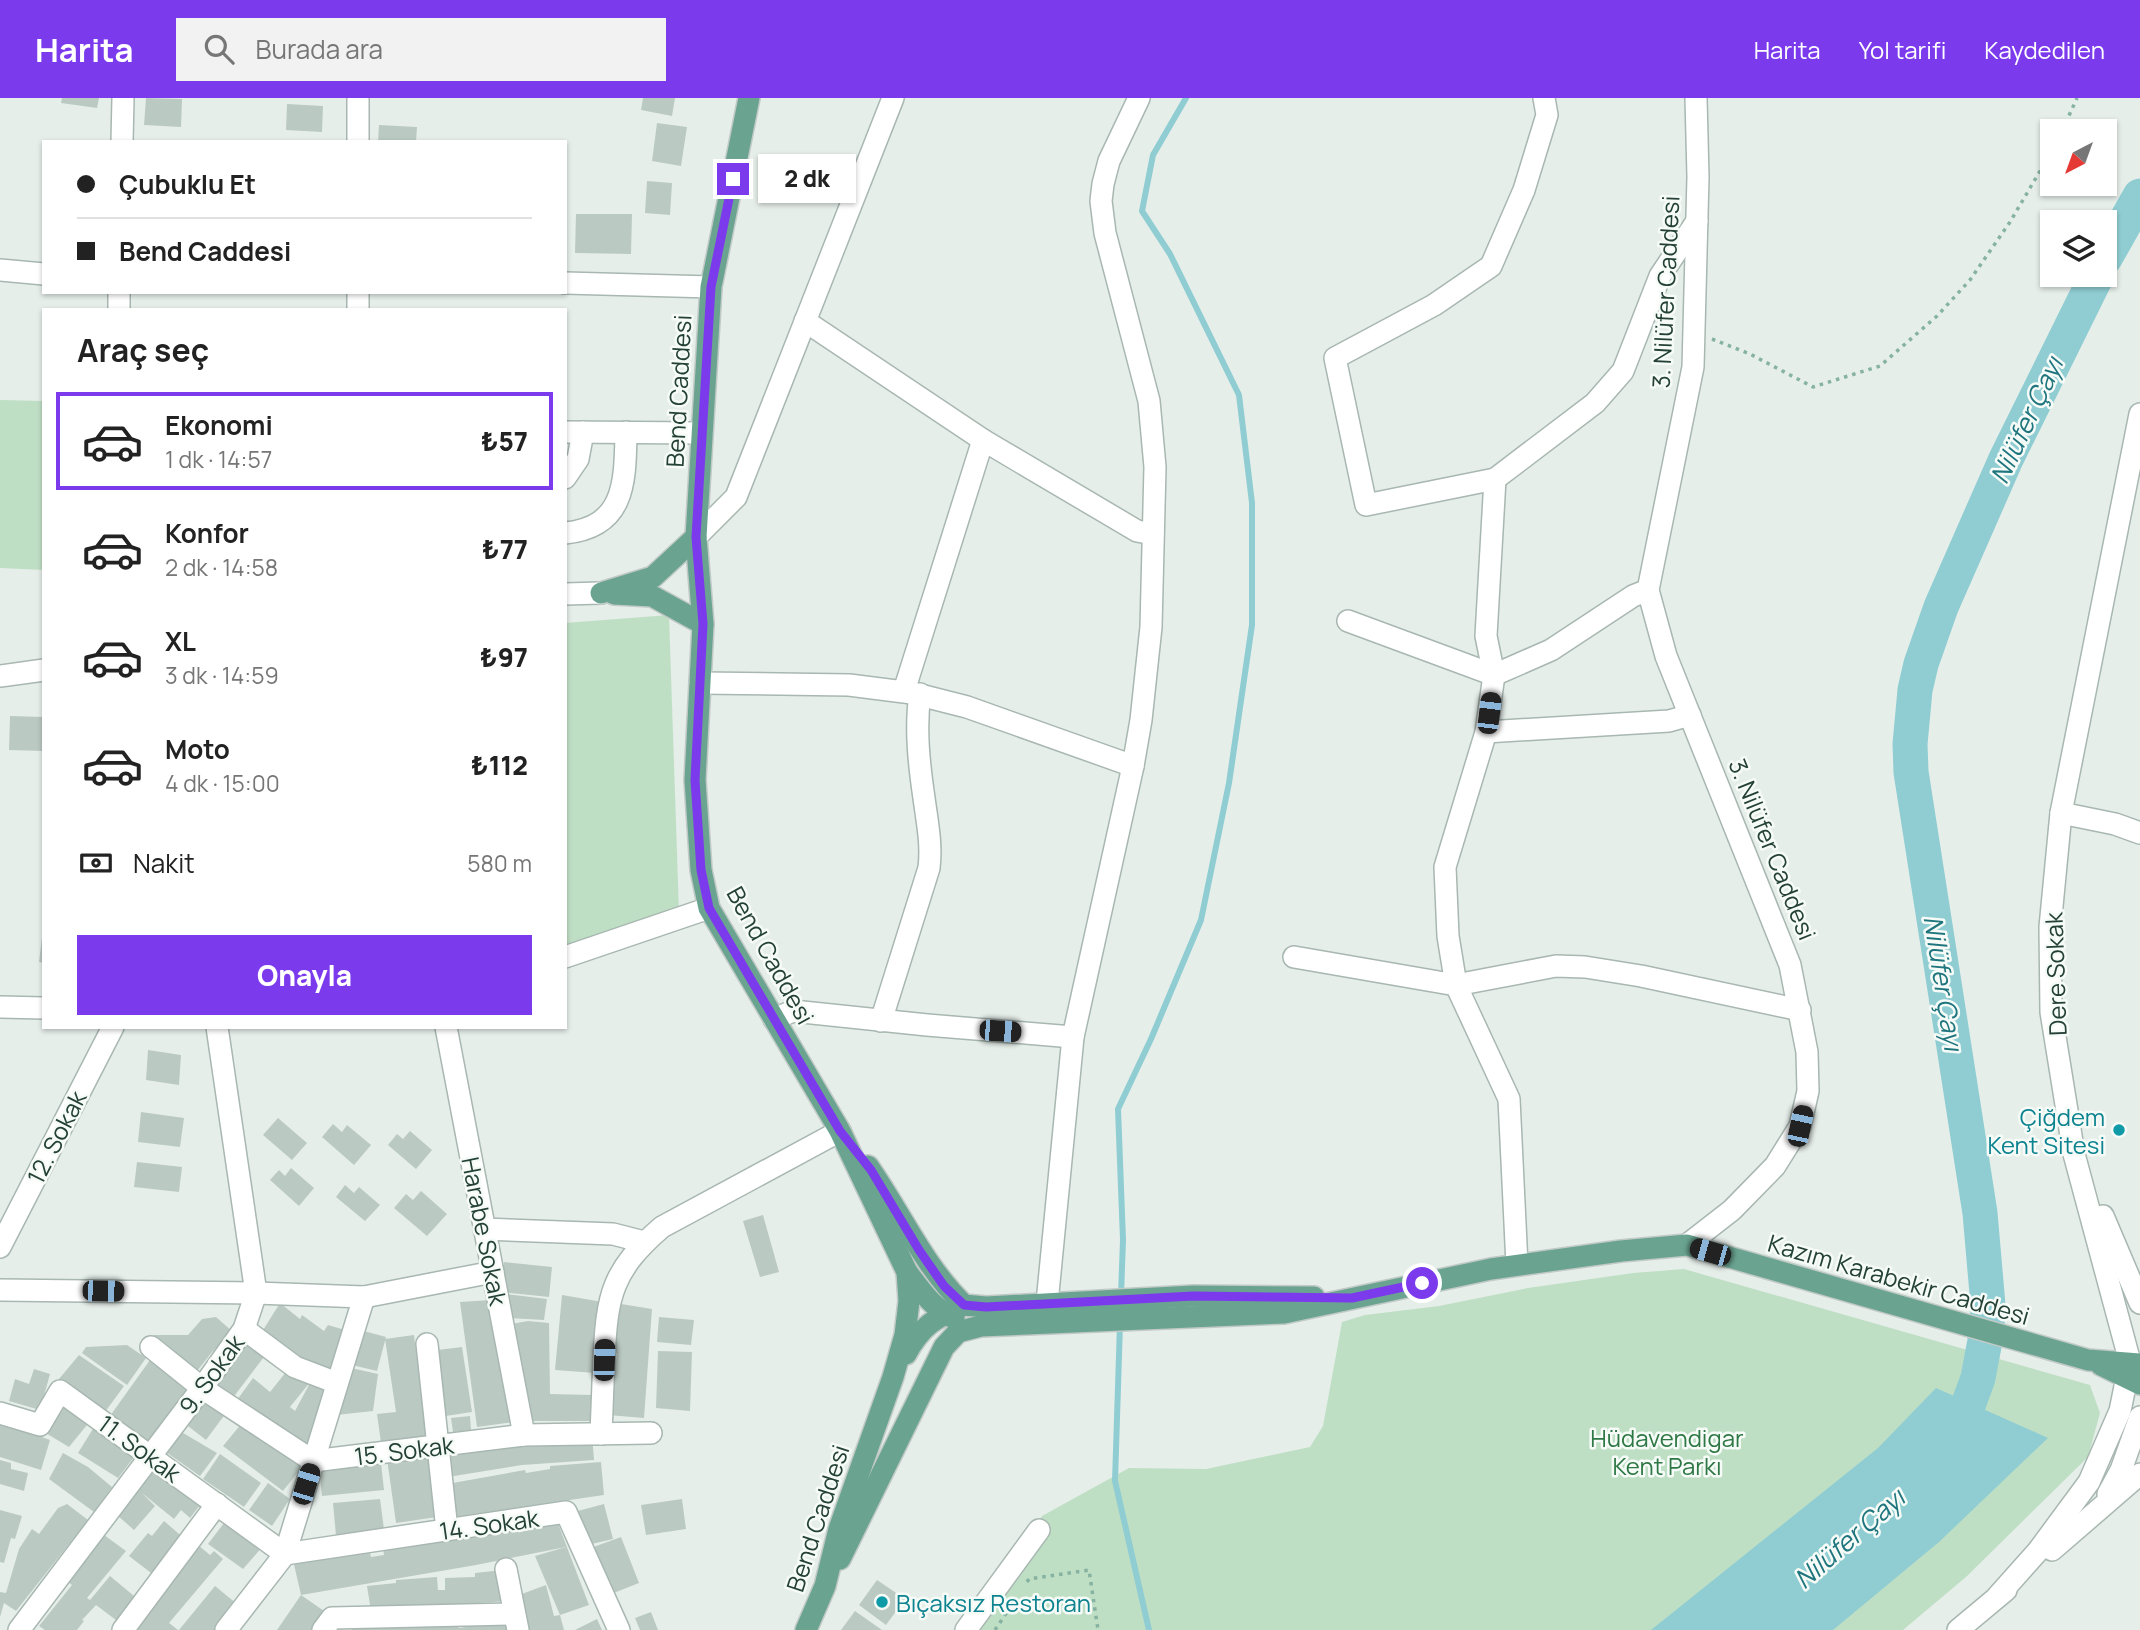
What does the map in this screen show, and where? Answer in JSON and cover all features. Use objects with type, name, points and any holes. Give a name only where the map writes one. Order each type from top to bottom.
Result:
[{"type":"main road","name":"Bend Caddesi","points":[[749,98],[711,287],[696,537],[703,624],[695,780],[701,870],[709,908],[840,1131],[906,1272],[909,1301],[893,1377],[839,1529],[825,1586],[806,1630]]},
{"type":"main road","points":[[601,593],[653,577],[696,537]]},
{"type":"main road","points":[[601,593],[652,596],[703,624]]},
{"type":"main road","points":[[825,1586],[944,1347],[953,1312],[944,1286],[871,1170],[840,1131]]},
{"type":"main road","points":[[893,1377],[914,1340],[927,1324],[953,1312],[1047,1303],[1084,1311],[1198,1318],[1284,1313],[1517,1265],[1687,1245]]},
{"type":"main road","name":"Kazım Karabekir Caddesi","points":[[1687,1245],[2134,1372]]},
{"type":"main road","points":[[906,1272],[926,1297],[981,1326]]},
{"type":"main road","points":[[944,1347],[958,1332],[981,1326],[1193,1296],[1352,1298]]},
{"type":"street","points":[[122,140],[123,98]]},
{"type":"street","points":[[358,98],[358,140]]},
{"type":"street","points":[[696,537],[736,497],[893,98]]},
{"type":"street","points":[[1544,98],[1547,115],[1524,190],[1490,267],[1434,305],[1335,358],[1366,505],[1495,479],[1595,403],[1623,371],[1660,276],[1697,221]]},
{"type":"street","name":"3. Nilüfer Caddesi","points":[[1687,1245],[1732,1210],[1775,1166],[1800,1126],[1808,1091],[1807,1052],[1790,965],[1666,656],[1648,590],[1693,367],[1697,221],[1696,98]]},
{"type":"street","points":[[1047,1303],[1073,1037],[1133,766],[1151,627],[1155,467],[1150,401],[1105,233],[1101,201],[1102,184],[1110,161],[1138,99]]},
{"type":"street","points":[[0,270],[42,274]]},
{"type":"street","points":[[567,283],[711,287]]},
{"type":"street","points":[[806,321],[982,440],[1137,531],[1153,534]]},
{"type":"street","name":"Dere Sokak","points":[[1997,1597],[2045,1542],[2089,1482],[2134,1372],[2074,1154],[2051,1012],[2050,927],[2061,813],[2140,414]]},
{"type":"street","points":[[567,475],[578,459],[574,432],[702,433]]},
{"type":"street","points":[[567,533],[586,531],[607,515],[615,505],[624,483],[626,432]]},
{"type":"street","points":[[881,1021],[932,851],[917,713],[912,693],[982,440]]},
{"type":"street","points":[[1495,479],[1486,636],[1494,674],[1486,732],[1445,867],[1448,936],[1457,985],[1509,1100],[1517,1265]]},
{"type":"street","points":[[1348,621],[1494,674],[1551,650],[1633,596],[1648,590]]},
{"type":"street","points":[[567,594],[601,593]]},
{"type":"street","points":[[0,676],[42,670]]},
{"type":"street","points":[[700,682],[849,685],[912,693],[967,707],[1133,766]]},
{"type":"street","points":[[1486,732],[1669,720],[1690,715]]},
{"type":"street","points":[[2061,813],[2115,824],[2140,833]]},
{"type":"street","points":[[567,956],[709,908]]},
{"type":"street","points":[[1294,957],[1457,985],[1556,966],[1585,967],[1800,1010]]},
{"type":"street","points":[[0,1007],[42,1008]]},
{"type":"street","points":[[774,1019],[793,1010],[881,1021],[1073,1037]]},
{"type":"street","name":"12. Sokak","points":[[0,1247],[112,1029]]},
{"type":"street","name":"9. Sokak","points":[[19,1630],[244,1329],[256,1293],[218,1029]]},
{"type":"street","name":"Harabe Sokak","points":[[446,1029],[524,1435]]},
{"type":"street","points":[[601,1434],[607,1312],[619,1276],[644,1242],[679,1216],[840,1131]]},
{"type":"street","points":[[2074,1154],[2140,1303]]},
{"type":"street","points":[[484,1229],[612,1234],[644,1242]]},
{"type":"street","points":[[0,1290],[364,1297],[493,1272]]},
{"type":"street","points":[[226,1630],[285,1554],[364,1297]]},
{"type":"street","points":[[244,1329],[295,1367],[337,1383]]},
{"type":"street","points":[[428,1344],[447,1530]]},
{"type":"street","points":[[151,1347],[202,1388],[313,1461]]},
{"type":"street","name":"11. Sokak","points":[[0,1413],[40,1425],[60,1391],[285,1554]]},
{"type":"street","name":"Dere Sokak","points":[[2100,1507],[2121,1470],[2140,1417]]},
{"type":"street","name":"15. Sokak","points":[[313,1461],[524,1435],[650,1433]]},
{"type":"street","name":"Dere Sokak","points":[[1958,1630],[2140,1474]]},
{"type":"street","points":[[123,1630],[217,1504]]},
{"type":"street","name":"14. Sokak","points":[[285,1554],[566,1512],[619,1630]]},
{"type":"street","points":[[966,1630],[1039,1530]]},
{"type":"street","points":[[323,1630],[332,1618],[516,1622],[506,1569]]},
{"type":"path","points":[[2067,119],[2077,98]]},
{"type":"path","points":[[1694,331],[1750,354],[1813,387],[1880,366],[1937,316],[1969,281],[2010,222],[2040,171]]},
{"type":"path","points":[[1022,1589],[1029,1579],[1089,1570],[1098,1630]]},
{"type":"path","points":[[995,1630],[1015,1600]]},
{"type":"green space","points":[[0,400],[42,401],[42,570],[0,568]]},
{"type":"green space","points":[[669,615],[679,912],[567,944],[567,623]]},
{"type":"green space","name":"Hüdavendigar Kent Parkı","points":[[1684,1269],[2090,1385],[2100,1413],[2088,1457],[1966,1577],[1903,1630],[966,1630],[1042,1516],[1129,1468],[1206,1469],[1310,1447],[1323,1426],[1342,1322],[1365,1315],[1439,1306],[1528,1288],[1633,1273]]},
{"type":"water","points":[[1936,1388],[2048,1438],[1939,1542],[1833,1630],[1651,1630],[1878,1448]]},
{"type":"building","points":[[62,98],[99,98],[97,108],[61,103]]},
{"type":"building","points":[[146,98],[182,99],[181,127],[144,125]]},
{"type":"building","points":[[643,98],[675,98],[672,116],[641,110]]},
{"type":"building","points":[[287,104],[323,106],[322,132],[286,130]]},
{"type":"building","points":[[657,123],[687,127],[681,166],[652,161]]},
{"type":"building","points":[[379,125],[417,127],[416,140],[378,140]]},
{"type":"building","points":[[647,181],[672,183],[670,215],[645,213]]},
{"type":"building","points":[[576,214],[632,214],[631,254],[575,253]]},
{"type":"building","points":[[10,716],[42,717],[42,751],[9,750]]},
{"type":"building","points":[[42,937],[42,963],[39,962]]},
{"type":"building","points":[[148,1050],[181,1055],[179,1085],[146,1080]]},
{"type":"building","points":[[141,1112],[184,1118],[180,1147],[138,1142]]},
{"type":"building","points":[[278,1118],[307,1143],[292,1160],[263,1135]]},
{"type":"building","points":[[333,1124],[342,1132],[347,1125],[371,1145],[354,1165],[322,1137]]},
{"type":"building","points":[[410,1131],[432,1150],[416,1169],[388,1145],[397,1134],[403,1139]]},
{"type":"building","points":[[137,1162],[182,1167],[179,1192],[134,1187]]},
{"type":"building","points":[[291,1168],[314,1188],[299,1206],[270,1180],[279,1170],[285,1176]]},
{"type":"building","points":[[345,1185],[354,1193],[359,1187],[380,1205],[365,1221],[336,1197]]},
{"type":"building","points":[[421,1191],[447,1214],[427,1236],[394,1208],[406,1194],[413,1200]]},
{"type":"building","points":[[763,1215],[779,1272],[760,1277],[743,1221]]},
{"type":"building","points":[[504,1262],[552,1267],[549,1297],[501,1292]]},
{"type":"building","points":[[507,1294],[547,1299],[544,1320],[508,1318]]},
{"type":"building","points":[[562,1295],[603,1302],[595,1373],[555,1370]]},
{"type":"building","points":[[491,1300],[513,1422],[477,1427],[460,1302]]},
{"type":"building","points":[[280,1303],[300,1319],[302,1315],[324,1331],[328,1325],[345,1330],[331,1379],[260,1335]]},
{"type":"building","points":[[615,1303],[652,1309],[644,1418],[608,1415],[612,1361],[616,1362],[617,1353],[612,1353]]},
{"type":"building","points":[[216,1317],[233,1332],[212,1352],[194,1375],[151,1344],[153,1335],[188,1335],[202,1319]]},
{"type":"building","points":[[659,1317],[694,1320],[691,1345],[657,1342]]},
{"type":"building","points":[[528,1321],[549,1323],[550,1394],[593,1395],[593,1421],[528,1421],[527,1393],[521,1393],[511,1324]]},
{"type":"building","points":[[360,1330],[386,1337],[377,1371],[352,1365]]},
{"type":"building","points":[[414,1335],[427,1438],[381,1443],[377,1414],[396,1412],[385,1339]]},
{"type":"building","points":[[247,1338],[267,1353],[232,1399],[211,1385]]},
{"type":"building","points":[[127,1345],[146,1358],[127,1385],[82,1353],[86,1347]]},
{"type":"building","points":[[462,1347],[472,1412],[439,1417],[429,1351]]},
{"type":"building","points":[[658,1351],[692,1352],[690,1411],[656,1408]]},
{"type":"building","points":[[79,1355],[124,1386],[105,1412],[59,1379]]},
{"type":"building","points":[[150,1360],[192,1390],[150,1446],[110,1416]]},
{"type":"building","points":[[290,1367],[328,1392],[309,1449],[237,1400],[253,1378],[270,1392]],"holes":[[[311,1381],[295,1411],[290,1407]]]},
{"type":"building","points":[[351,1368],[378,1374],[373,1411],[336,1415]]},
{"type":"building","points":[[34,1369],[50,1374],[40,1410],[9,1401],[15,1379],[29,1384]]},
{"type":"building","points":[[208,1399],[226,1413],[206,1440],[188,1426]]},
{"type":"building","points":[[64,1401],[91,1420],[69,1447],[44,1432]]},
{"type":"building","points":[[470,1416],[471,1430],[453,1432],[451,1418]]},
{"type":"building","points":[[0,1422],[50,1440],[41,1470],[0,1457]]},
{"type":"building","points":[[242,1423],[302,1467],[283,1491],[223,1446]]},
{"type":"building","points":[[96,1424],[137,1453],[118,1478],[78,1453]]},
{"type":"building","points":[[178,1430],[217,1453],[200,1476],[163,1450]]},
{"type":"building","points":[[592,1434],[594,1460],[522,1465],[448,1477],[443,1450]]},
{"type":"building","points":[[63,1453],[88,1467],[112,1487],[94,1512],[49,1479]]},
{"type":"building","points":[[428,1453],[437,1517],[396,1523],[387,1459]]},
{"type":"building","points":[[220,1454],[261,1483],[244,1507],[203,1479]]},
{"type":"building","points":[[0,1460],[11,1463],[11,1469],[28,1473],[24,1491],[0,1484]]},
{"type":"building","points":[[601,1462],[604,1495],[453,1517],[447,1484],[525,1470],[526,1473],[550,1469],[550,1466]]},
{"type":"building","points":[[153,1463],[204,1500],[190,1518],[181,1510],[174,1519],[142,1493],[155,1506],[134,1530],[117,1515],[133,1497],[129,1493]]},
{"type":"building","points":[[381,1463],[384,1490],[322,1496],[319,1467]]},
{"type":"building","points":[[268,1483],[290,1499],[272,1526],[249,1510]]},
{"type":"building","points":[[380,1499],[384,1529],[336,1536],[333,1503]]},
{"type":"building","points":[[682,1499],[686,1529],[646,1535],[641,1505]]},
{"type":"building","points":[[67,1504],[88,1520],[16,1611],[4,1603],[0,1617],[0,1592],[6,1593],[19,1549],[32,1529],[39,1534],[58,1508]]},
{"type":"building","points":[[604,1504],[613,1539],[583,1546],[574,1512]]},
{"type":"building","points":[[0,1510],[22,1516],[15,1539],[11,1538],[4,1563],[0,1562]]},
{"type":"building","points":[[227,1519],[264,1545],[243,1569],[208,1544]]},
{"type":"building","points":[[164,1521],[185,1539],[155,1576],[129,1556],[148,1533],[152,1536]]},
{"type":"building","points":[[557,1521],[589,1605],[560,1615],[535,1556],[566,1547],[301,1595],[293,1560],[369,1549],[371,1557],[384,1555],[383,1547]]},
{"type":"building","points":[[100,1532],[126,1551],[87,1598],[90,1600],[110,1576],[134,1596],[116,1620],[96,1605],[77,1630],[45,1630],[39,1626],[72,1585],[63,1578]]},
{"type":"building","points":[[621,1537],[639,1583],[606,1596],[588,1549]]},
{"type":"building","points":[[198,1545],[210,1555],[214,1551],[223,1559],[169,1623],[178,1630],[131,1630]]},
{"type":"building","points":[[502,1570],[507,1601],[371,1611],[367,1586],[396,1583],[396,1580],[437,1577],[438,1590],[445,1590],[445,1578],[475,1577],[475,1573]]},
{"type":"building","name":"Bıçaksız Restoran","points":[[877,1580],[905,1599],[886,1625],[859,1605]]},
{"type":"building","points":[[546,1585],[554,1616],[560,1615],[564,1630],[529,1630],[519,1595]]},
{"type":"building","points":[[215,1586],[237,1604],[218,1630],[179,1630]]},
{"type":"building","points":[[301,1595],[327,1613],[315,1630],[277,1630]]},
{"type":"building","points":[[855,1611],[882,1630],[841,1630]]},
{"type":"building","points":[[651,1612],[658,1630],[640,1630],[635,1618]]},
{"type":"building","points":[[509,1619],[512,1630],[352,1630],[349,1624],[440,1620],[460,1628]]},
{"type":"building","points":[[597,1619],[602,1630],[575,1630]]},
{"type":"waterway","points":[[1121,1295],[1123,1240],[1118,1109],[1201,920],[1229,783],[1252,625],[1252,503],[1239,395],[1170,254],[1142,211],[1153,155],[1186,98]]},
{"type":"waterway","name":"Nilüfer Çayı","points":[[2117,237],[2140,196]]},
{"type":"waterway","name":"Nilüfer Çayı","points":[[1949,1444],[1963,1419],[1978,1378],[1987,1330],[1988,1305],[1980,1213],[1911,772],[1910,744],[1915,690],[1941,607],[2006,459],[2091,287]]},
{"type":"waterway","points":[[1120,1324],[1115,1481],[1149,1630]]},
{"type":"place","name":"Çiğdem Kent Sitesi","points":[[2119,1130]]},
{"type":"place","name":"Bıçaksız Restoran","points":[[882,1602]]},
{"type":"route","points":[[733,179],[711,287],[696,537],[703,624],[695,780],[701,870],[709,908],[840,1131],[871,1170],[944,1286],[964,1305],[986,1307],[1193,1296],[1352,1298],[1422,1283]]}]
